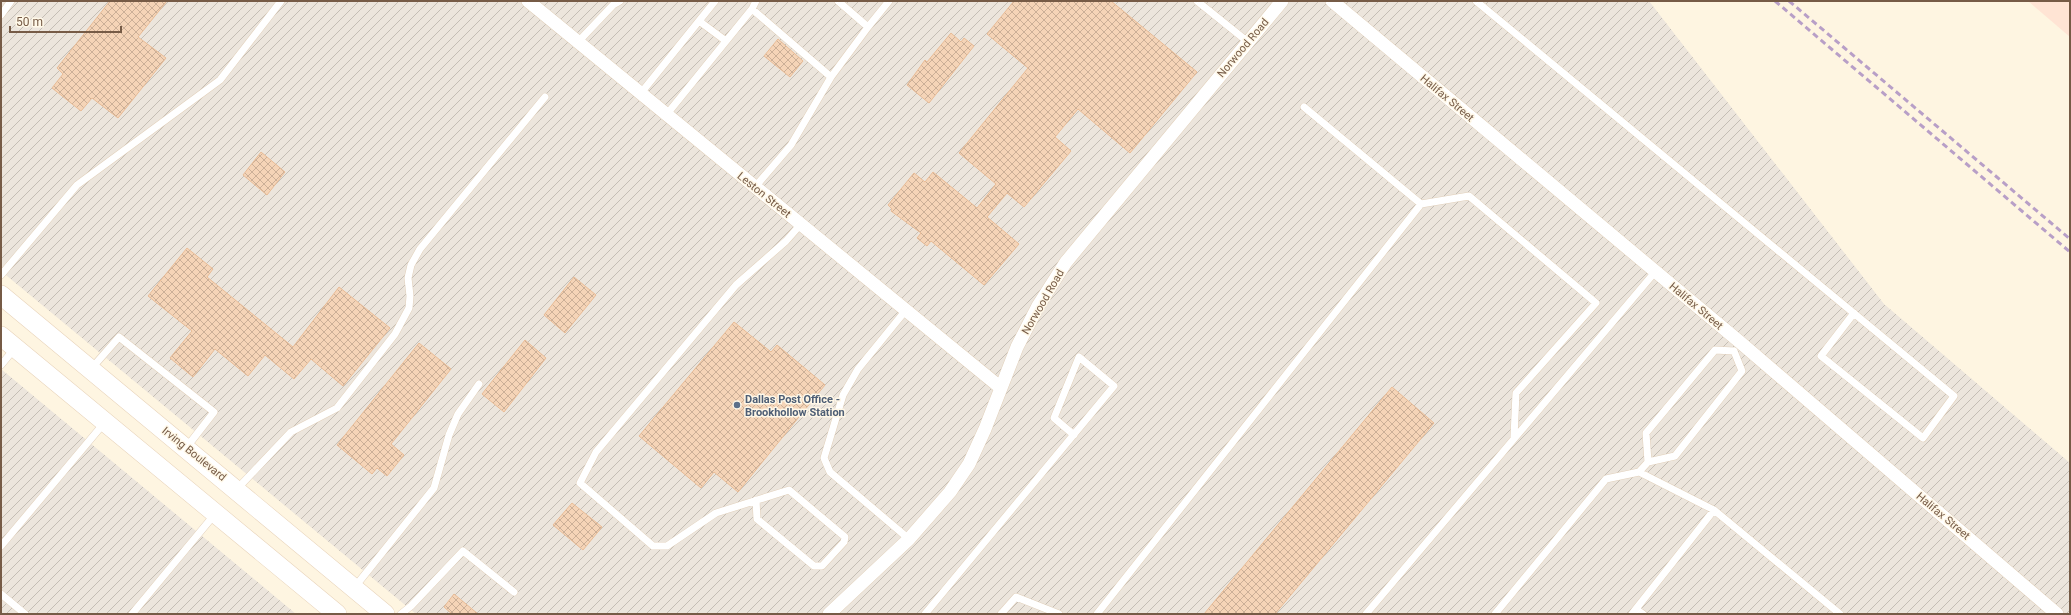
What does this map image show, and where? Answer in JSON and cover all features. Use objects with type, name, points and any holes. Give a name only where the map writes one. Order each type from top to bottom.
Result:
[{"type":"main road","name":"Irving Boulevard","points":[[1,295],[385,614]]},
{"type":"main road","points":[[15,348],[35,323]]},
{"type":"main road","points":[[1,336],[216,512],[336,613],[354,588]]},
{"type":"main road","points":[[216,512],[236,489]]},
{"type":"street","name":"Leston Street","points":[[528,1],[1001,388]]},
{"type":"street","name":"Norwood Road","points":[[832,613],[909,539],[950,492],[969,464],[985,429],[1018,347],[1038,306],[1066,262],[1282,1]]},
{"type":"street","name":"Halifax Street","points":[[1332,1],[1655,272],[1738,347],[2057,614]]},
{"type":"lane","points":[[1,15],[11,1]]},
{"type":"lane","points":[[1,275],[77,185],[220,80],[281,1]]},
{"type":"lane","points":[[578,42],[613,5],[620,1]]},
{"type":"lane","points":[[641,93],[715,1]]},
{"type":"lane","points":[[667,114],[752,9],[756,1]]},
{"type":"lane","points":[[838,1],[868,27]]},
{"type":"lane","points":[[755,187],[791,145],[831,77],[889,1]]},
{"type":"lane","points":[[1197,1],[1248,42]]},
{"type":"lane","points":[[1476,1],[1854,313],[1954,396],[1923,438],[1821,356],[1854,313]]},
{"type":"lane","points":[[752,9],[831,77]]},
{"type":"lane","points":[[699,21],[726,41]]},
{"type":"lane","points":[[236,489],[291,432],[336,408],[361,378],[395,334],[409,308],[410,296],[408,278],[411,265],[420,249],[545,97]]},
{"type":"lane","points":[[1304,107],[1421,204]]},
{"type":"lane","points":[[1097,614],[1421,204],[1469,196],[1596,303],[1516,393],[1514,437]]},
{"type":"lane","points":[[756,500],[757,519],[814,566],[822,566],[844,542],[846,537],[789,490],[756,500],[716,513],[668,546],[653,546],[580,483],[596,452],[736,285],[786,241],[801,224]]},
{"type":"lane","points":[[1366,614],[1655,272]]},
{"type":"lane","points":[[906,310],[858,369],[843,395],[824,458],[830,472],[909,539]]},
{"type":"lane","points":[[91,370],[119,337],[214,412],[186,448]]},
{"type":"lane","points":[[1495,614],[1606,479],[1639,472],[1648,462],[1675,456],[1742,371],[1738,347],[1715,350],[1646,433],[1648,462]]},
{"type":"lane","points":[[1,365],[15,348]]},
{"type":"lane","points":[[925,614],[1074,435],[1114,386],[1079,357],[1054,418],[1074,435]]},
{"type":"lane","points":[[354,588],[434,488],[449,435],[458,414],[478,384]]},
{"type":"lane","points":[[1,546],[105,421]]},
{"type":"lane","points":[[1639,472],[1714,510],[1840,614]]},
{"type":"lane","points":[[1643,614],[1634,611],[1714,510]]},
{"type":"lane","points":[[132,614],[216,512]]},
{"type":"lane","points":[[401,614],[411,606],[463,551],[514,592]]},
{"type":"lane","points":[[1,594],[25,614]]},
{"type":"lane","points":[[1001,614],[1016,597],[1059,614]]},
{"type":"shaded area","points":[[1,1],[1649,1],[1884,304],[2070,463],[2070,614],[416,614],[1,271]]},
{"type":"shaded area","points":[[2028,1],[2070,1],[2070,37]]},
{"type":"shaded area","points":[[1,369],[296,614],[1,614]]},
{"type":"building","points":[[110,1],[167,1],[138,37],[166,58],[118,118],[92,98],[81,111],[52,88],[63,74],[57,68]]},
{"type":"building","points":[[1014,1],[1111,1],[1197,72],[1130,153],[1078,109],[1055,137],[1071,151],[1024,207],[1007,193],[987,217],[1019,244],[984,285],[931,241],[927,246],[917,238],[921,233],[891,211],[892,209],[888,205],[914,173],[925,182],[933,172],[977,208],[996,184],[959,153],[1028,68],[987,34]]},
{"type":"building","points":[[951,33],[961,42],[964,38],[974,46],[929,103],[907,85],[925,60],[927,62]]},
{"type":"building","points":[[778,39],[803,61],[790,77],[764,56]]},
{"type":"building","points":[[261,152],[285,172],[267,195],[243,175]]},
{"type":"building","points":[[187,248],[213,269],[207,277],[293,347],[339,287],[390,328],[343,386],[311,359],[294,379],[265,355],[248,376],[215,349],[193,377],[170,358],[192,331],[148,296]]},
{"type":"building","points":[[574,277],[596,295],[565,333],[544,315]]},
{"type":"building","name":"Dallas Post Office - Brookhollow Station","points":[[734,322],[771,352],[777,345],[825,385],[738,492],[714,472],[701,488],[639,436]]},
{"type":"building","points":[[525,340],[546,358],[504,412],[482,394]]},
{"type":"building","points":[[419,343],[451,369],[391,444],[404,455],[387,476],[377,468],[372,474],[337,445]]},
{"type":"building","points":[[1392,387],[1434,423],[1275,614],[1204,614]]},
{"type":"building","points":[[572,503],[602,527],[583,550],[553,525]]},
{"type":"building","points":[[454,594],[478,614],[452,614],[444,607]]},
{"type":"railway","points":[[1775,1],[2070,252]]},
{"type":"railway","points":[[1789,1],[2070,239]]},
{"type":"place","name":"Dallas Post Office - Brookhollow Station","points":[[737,405]]}]
